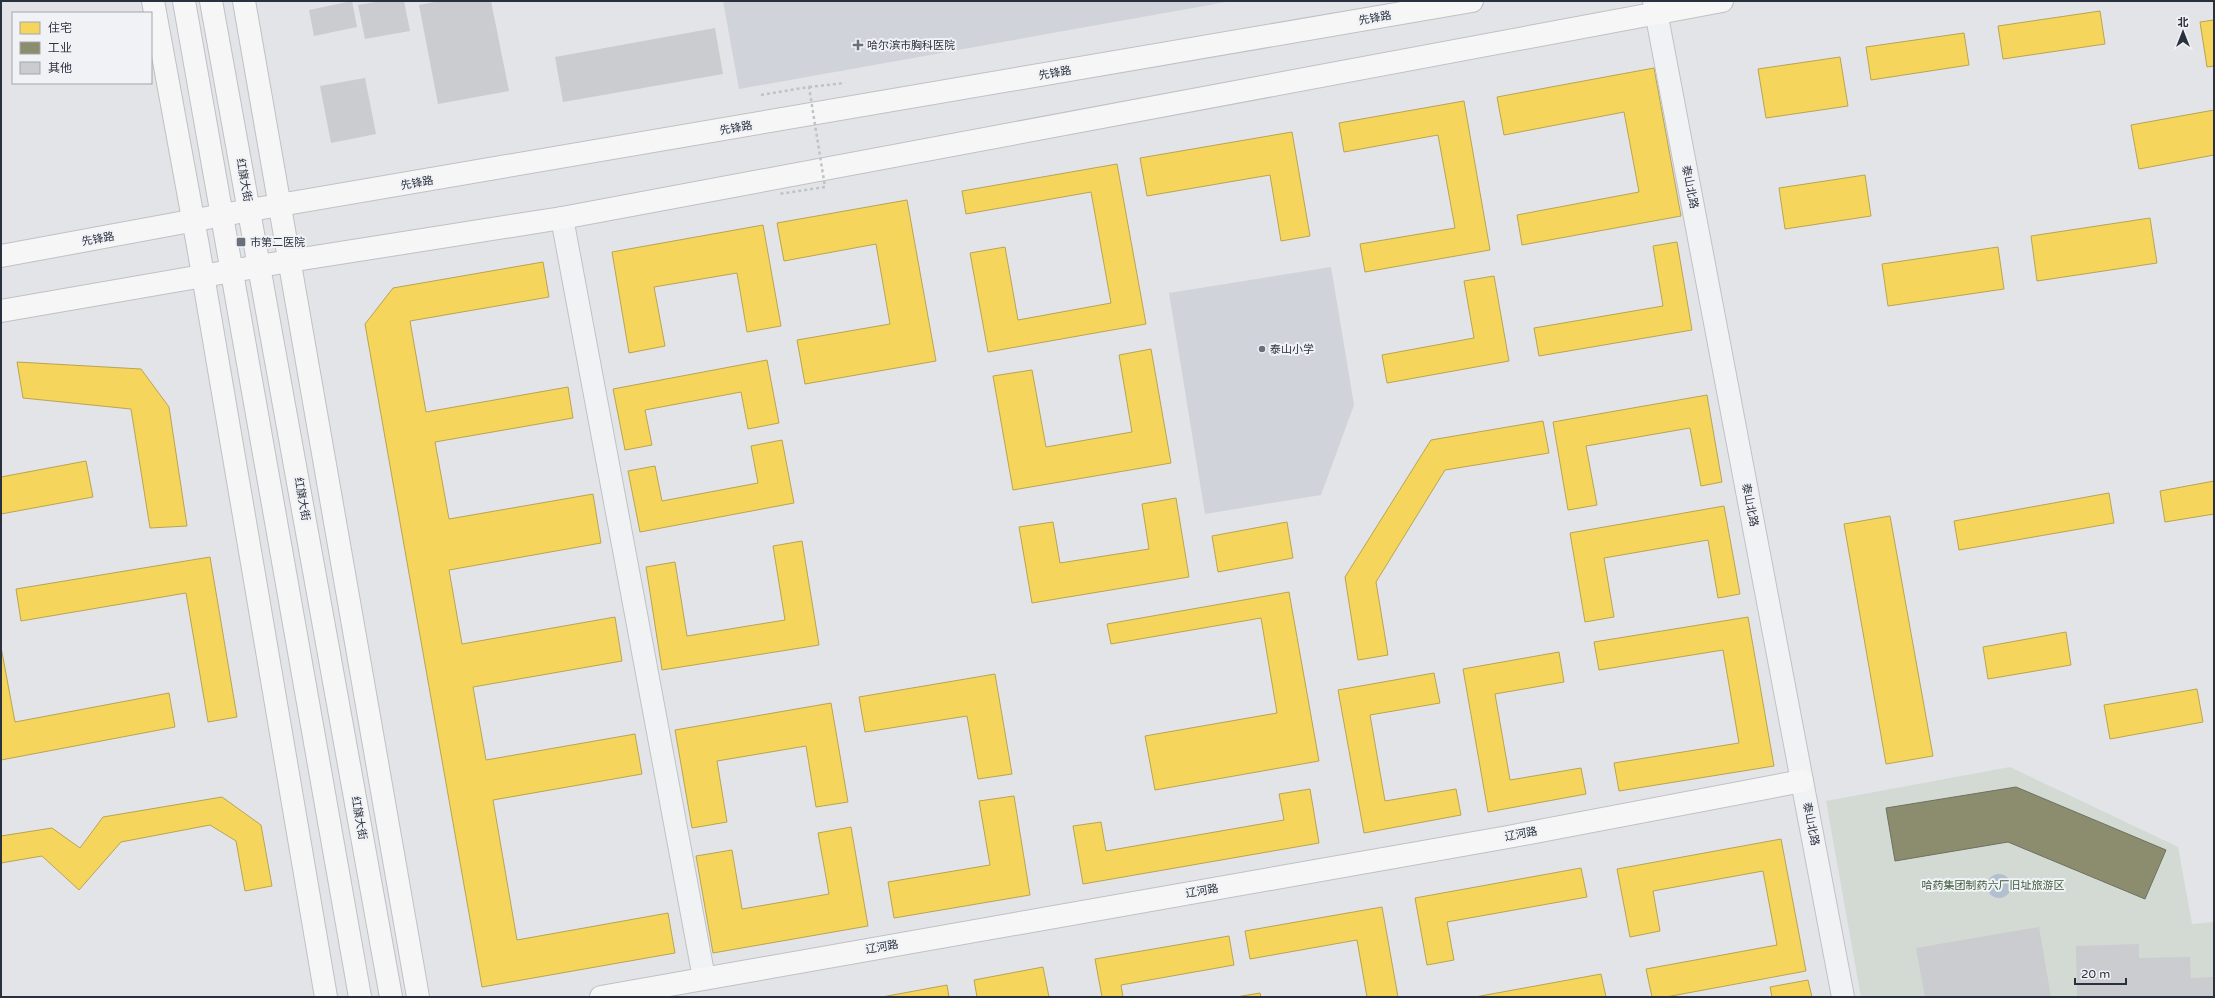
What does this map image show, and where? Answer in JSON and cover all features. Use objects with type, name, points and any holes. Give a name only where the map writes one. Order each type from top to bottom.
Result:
[{"type":"main road","points":[[154,1],[194,221],[326,997]]},
{"type":"main road","points":[[184,1],[360,997]]},
{"type":"main road","name":"红旗大街","points":[[211,1],[250,210],[391,997]]},
{"type":"main road","points":[[244,1],[418,997]]},
{"type":"main road","name":"先锋路","points":[[1,256],[250,210],[281,206],[1472,1]]},
{"type":"main road","points":[[1,311],[203,275],[562,218],[1656,7],[1722,1]]},
{"type":"main road","name":"辽河路","points":[[601,997],[1508,837],[1804,787]]},
{"type":"main road","name":"辽河路","points":[[678,997],[1804,787]]},
{"type":"street","name":"泰山北路","points":[[1656,7],[1843,997]]},
{"type":"street","points":[[562,218],[704,978]]},
{"type":"path","points":[[761,95],[845,83]]},
{"type":"path","points":[[779,194],[825,186],[809,88]]},
{"type":"shaded area","name":"哈尔滨市胸科医院","points":[[723,1],[1232,1],[739,89]]},
{"type":"shaded area","name":"泰山小学","points":[[1331,267],[1354,405],[1321,495],[1205,514],[1169,293]]},
{"type":"green space","name":"哈药集团制药六厂旧址旅游区","points":[[2010,767],[2178,847],[2192,924],[2214,922],[2214,997],[1861,997],[1826,801]]},
{"type":"water","points":[[1999,874],[2008,877],[2011,886],[2008,895],[1999,898],[1990,895],[1987,886],[1990,877]]},
{"type":"building: 住宅","points":[[2100,11],[2105,44],[2003,59],[1998,26]]},
{"type":"building: 住宅","points":[[2214,20],[2214,66],[2207,67],[2200,22]]},
{"type":"building: 住宅","points":[[1964,33],[1969,65],[1871,80],[1866,47]]},
{"type":"building: 住宅","points":[[1840,57],[1848,106],[1766,118],[1758,69]]},
{"type":"building: 住宅","points":[[1654,68],[1681,216],[1522,245],[1517,215],[1639,192],[1624,112],[1504,135],[1497,97]]},
{"type":"building: 住宅","points":[[1464,101],[1490,250],[1365,272],[1360,244],[1455,228],[1438,135],[1344,152],[1339,123]]},
{"type":"building: 住宅","points":[[2214,110],[2214,155],[2139,169],[2131,125]]},
{"type":"building: 住宅","points":[[1292,132],[1310,236],[1281,241],[1270,175],[1147,196],[1140,158]]},
{"type":"building: 住宅","points":[[1117,164],[1146,324],[988,352],[970,253],[1005,247],[1018,320],[1111,303],[1091,192],[966,214],[962,191]]},
{"type":"building: 住宅","points":[[1865,175],[1871,216],[1785,229],[1779,188]]},
{"type":"building: 住宅","points":[[907,200],[936,361],[805,384],[797,340],[890,324],[876,244],[784,261],[777,223]]},
{"type":"building: 住宅","points":[[2150,218],[2157,263],[2037,281],[2031,236]]},
{"type":"building: 住宅","points":[[763,225],[781,326],[747,332],[737,273],[654,287],[665,346],[629,353],[612,252]]},
{"type":"building: 住宅","points":[[1677,242],[1692,330],[1539,356],[1534,328],[1663,306],[1653,246]]},
{"type":"building: 住宅","points":[[1998,247],[2004,289],[1888,306],[1882,264]]},
{"type":"building: 住宅","points":[[543,262],[549,297],[410,321],[426,412],[568,387],[573,418],[435,442],[449,519],[593,494],[601,543],[449,570],[462,644],[615,617],[622,661],[473,687],[486,760],[635,734],[642,774],[493,800],[517,940],[668,913],[675,953],[482,987],[365,324],[393,288]]},
{"type":"building: 住宅","points":[[1494,276],[1509,361],[1387,383],[1382,355],[1474,338],[1464,281]]},
{"type":"building: 住宅","points":[[1151,349],[1171,463],[1013,490],[993,376],[1032,370],[1046,447],[1132,432],[1119,355]]},
{"type":"building: 住宅","points":[[767,360],[779,423],[748,429],[741,392],[645,410],[652,445],[625,450],[613,389]]},
{"type":"building: 住宅","points":[[17,362],[141,369],[169,407],[187,526],[150,528],[131,409],[23,398]]},
{"type":"building: 住宅","points":[[1707,395],[1722,482],[1701,486],[1690,428],[1586,446],[1597,505],[1568,510],[1553,422]]},
{"type":"building: 住宅","points":[[1543,421],[1549,453],[1445,470],[1376,582],[1388,655],[1358,660],[1345,577],[1431,440]]},
{"type":"building: 住宅","points":[[782,440],[794,503],[640,532],[628,471],[655,466],[662,501],[758,483],[751,446]]},
{"type":"building: 住宅","points":[[86,461],[93,497],[1,514],[1,477]]},
{"type":"building: 住宅","points":[[2214,481],[2214,514],[2165,522],[2160,491]]},
{"type":"building: 住宅","points":[[2109,493],[2114,523],[1959,550],[1954,521]]},
{"type":"building: 住宅","points":[[1176,498],[1189,577],[1032,603],[1019,527],[1053,522],[1060,563],[1149,549],[1142,504]]},
{"type":"building: 住宅","points":[[1724,506],[1740,594],[1718,598],[1708,540],[1604,558],[1614,617],[1585,622],[1570,533]]},
{"type":"building: 住宅","points":[[1890,516],[1933,756],[1886,764],[1844,524]]},
{"type":"building: 住宅","points":[[1287,522],[1293,558],[1218,572],[1212,536]]},
{"type":"building: 住宅","points":[[802,541],[819,645],[662,670],[646,567],[675,562],[687,636],[785,620],[773,546]]},
{"type":"building: 住宅","points":[[210,557],[237,717],[208,722],[186,593],[21,621],[16,589]]},
{"type":"building: 住宅","points":[[1289,592],[1319,761],[1155,790],[1145,736],[1277,713],[1261,618],[1111,644],[1107,624]]},
{"type":"building: 住宅","points":[[1748,617],[1774,766],[1619,791],[1614,763],[1739,743],[1723,650],[1599,670],[1594,642]]},
{"type":"building: 住宅","points":[[2066,632],[2071,665],[1988,679],[1983,647]]},
{"type":"building: 住宅","points":[[1,647],[15,722],[169,693],[175,727],[1,760]]},
{"type":"building: 住宅","points":[[1559,652],[1564,682],[1495,694],[1510,780],[1581,768],[1586,794],[1488,812],[1463,669]]},
{"type":"building: 住宅","points":[[1434,673],[1440,703],[1370,715],[1385,801],[1456,789],[1461,815],[1364,833],[1338,690]]},
{"type":"building: 住宅","points":[[995,674],[1012,774],[978,779],[967,716],[865,732],[859,697]]},
{"type":"building: 住宅","points":[[2197,689],[2203,722],[2110,739],[2104,705]]},
{"type":"building: 住宅","points":[[831,703],[848,802],[816,807],[806,746],[717,761],[727,822],[692,828],[675,730]]},
{"type":"building: 住宅","points":[[1310,789],[1319,843],[1083,884],[1073,826],[1101,822],[1106,851],[1284,820],[1279,794]]},
{"type":"building: 住宅","points":[[1014,796],[1030,895],[894,918],[888,882],[990,865],[979,801]]},
{"type":"building: 住宅","points":[[222,797],[261,825],[272,886],[245,891],[236,841],[210,825],[121,842],[79,890],[42,856],[1,863],[1,836],[52,828],[80,848],[103,817]]},
{"type":"building: 住宅","points":[[851,827],[868,926],[713,953],[696,856],[732,850],[742,909],[829,894],[818,833]]},
{"type":"building: 住宅","points":[[1781,839],[1806,971],[1666,997],[1652,997],[1646,969],[1777,945],[1763,871],[1653,891],[1660,931],[1630,937],[1617,869]]},
{"type":"building: 住宅","points":[[1581,868],[1587,897],[1447,922],[1454,960],[1427,965],[1415,898]]},
{"type":"building: 住宅","points":[[1382,907],[1398,997],[1367,997],[1357,940],[1250,959],[1245,931]]},
{"type":"building: 住宅","points":[[1229,936],[1234,965],[1121,985],[1123,997],[1102,997],[1095,959]]},
{"type":"building: 住宅","points":[[1043,967],[1049,997],[977,997],[974,980]]},
{"type":"building: 住宅","points":[[1601,974],[1606,997],[1475,997]]},
{"type":"building: 住宅","points":[[1808,980],[1812,997],[1772,997],[1770,987]]},
{"type":"building: 住宅","points":[[947,985],[949,997],[882,997]]},
{"type":"building: 住宅","points":[[1260,993],[1261,997],[1236,997]]},
{"type":"building: 工业","points":[[2016,787],[2166,850],[2145,899],[2008,842],[1895,861],[1886,808]]},
{"type":"building: 其他","points":[[352,1],[357,27],[314,36],[309,10]]},
{"type":"building: 其他","points":[[381,1],[404,1],[410,31],[365,39],[358,5]]},
{"type":"building: 其他","points":[[440,1],[491,1],[509,91],[438,104],[419,5]]},
{"type":"building: 其他","points":[[715,28],[723,74],[563,102],[555,57]]},
{"type":"building: 其他","points":[[365,78],[376,134],[331,143],[320,86]]},
{"type":"building: 其他","points":[[2039,927],[2051,997],[1925,997],[1916,948]]},
{"type":"building: 其他","points":[[2139,944],[2139,958],[2190,957],[2191,978],[2214,977],[2214,997],[2077,997],[2076,946]]},
{"type":"place","name":"哈尔滨市胸科医院","points":[[858,45]]},
{"type":"place","name":"市第二医院","points":[[241,242]]},
{"type":"place","name":"泰山小学","points":[[1262,349]]}]
